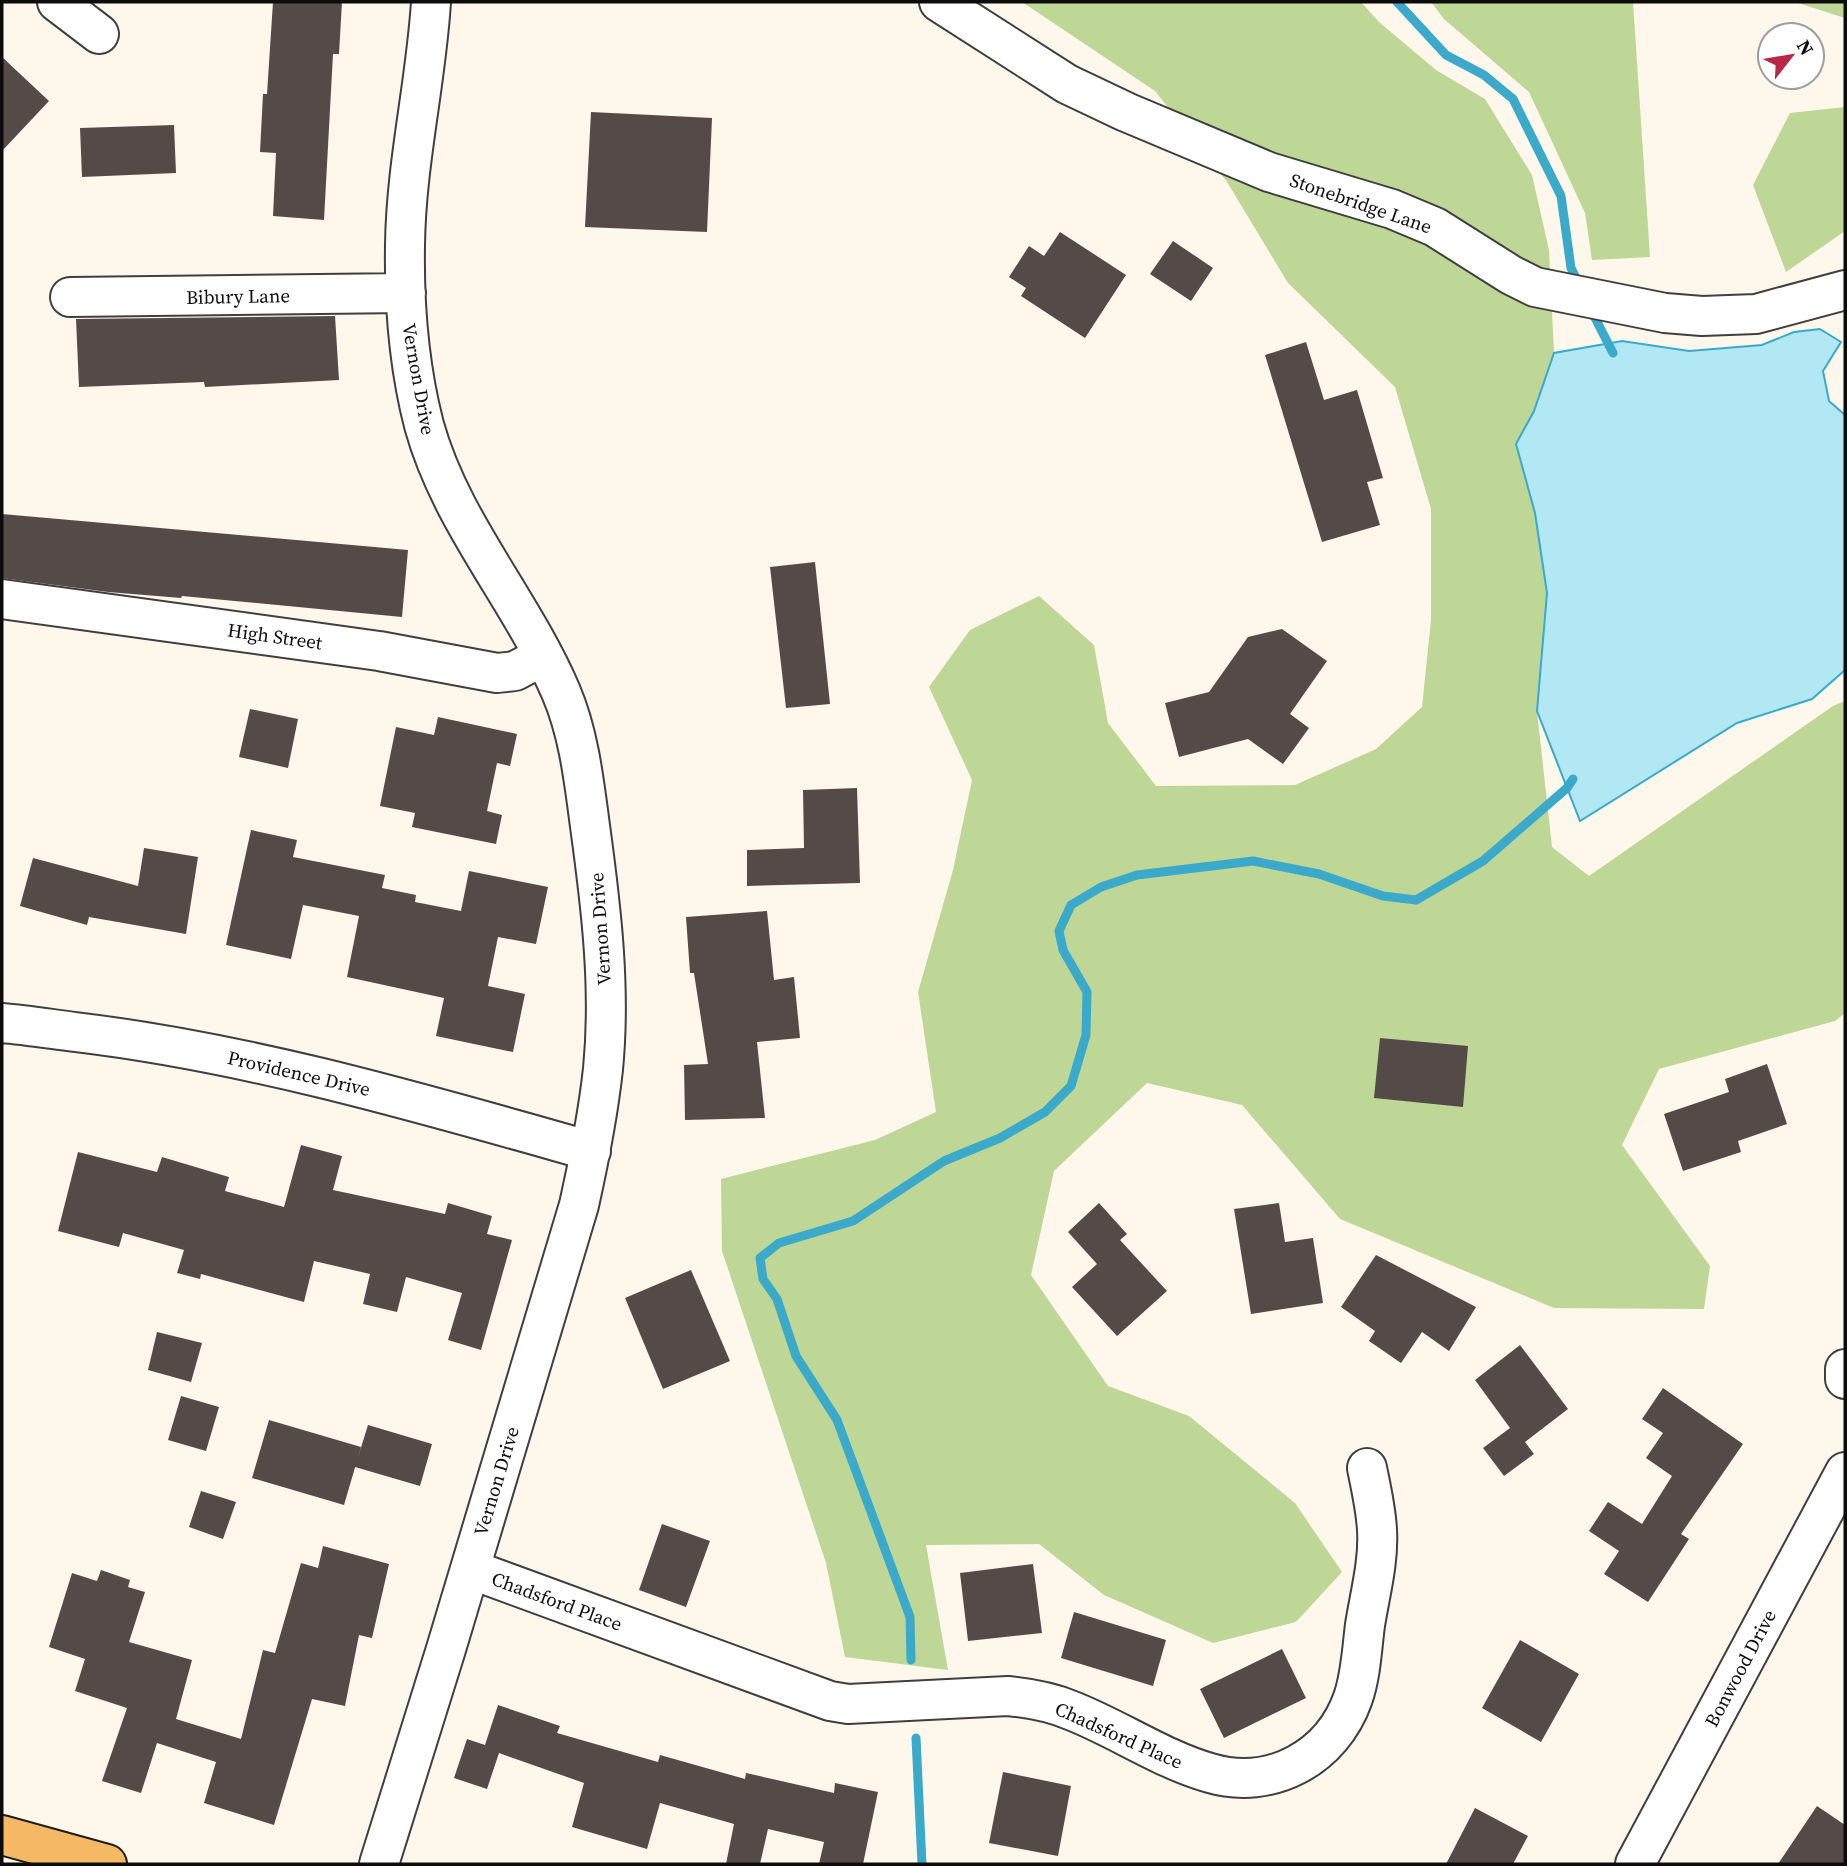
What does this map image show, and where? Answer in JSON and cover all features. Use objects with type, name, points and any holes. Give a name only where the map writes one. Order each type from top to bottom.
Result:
[{"type":"main road","points":[[2,1835],[107,1864]]},
{"type":"street","points":[[57,2],[99,34]]},
{"type":"street","name":"Vernon Drive","points":[[379,1864],[579,1205],[591,1151],[603,1067],[606,1017],[601,902],[575,735],[562,693],[543,656],[458,512],[424,424],[410,342],[406,293],[407,219],[431,2]]},
{"type":"street","name":"Stonebridge Lane","points":[[939,2],[1067,84],[1102,101],[1269,172],[1392,209],[1435,227],[1535,287],[1665,313],[1727,316],[1756,314],[1845,290]]},
{"type":"street","name":"Bibury Lane","points":[[71,297],[406,293]]},
{"type":"street","name":"High Street","points":[[2,598],[416,656],[497,674],[515,671],[543,656]]},
{"type":"street","name":"Providence Drive","points":[[2,1023],[139,1040],[255,1062],[368,1089],[591,1151]]},
{"type":"street","points":[[1845,1368],[1845,1379]]},
{"type":"street","name":"Chadsford Place","points":[[470,1569],[830,1701],[848,1704],[1008,1696],[1026,1698],[1068,1709],[1210,1773],[1241,1779],[1265,1777],[1287,1771],[1310,1758],[1341,1725],[1354,1696],[1378,1533],[1367,1468]]},
{"type":"street","name":"Bonwood Drive","points":[[1635,1864],[1845,1472]]},
{"type":"green space","points":[[1022,2],[1361,2],[1379,22],[1436,70],[1485,99],[1532,175],[1549,250],[1554,353],[1534,411],[1516,444],[1535,513],[1547,593],[1537,711],[1552,847],[1589,876],[1833,706],[1845,701],[1845,1013],[1835,1021],[1659,1069],[1622,1145],[1710,1266],[1704,1309],[1554,1308],[1340,1219],[1242,1105],[1147,1083],[1054,1171],[1031,1275],[1108,1386],[1189,1416],[1295,1503],[1342,1572],[1296,1622],[1213,1643],[1104,1595],[1039,1544],[926,1545],[948,1670],[845,1657],[826,1563],[722,1251],[721,1179],[875,1140],[936,1112],[918,992],[953,870],[972,780],[929,687],[970,630],[1039,596],[1094,645],[1108,723],[1156,786],[1295,785],[1376,749],[1422,707],[1431,620],[1431,509],[1395,387],[1288,283],[1227,182],[1155,91]]},
{"type":"green space","points":[[1431,2],[1633,2],[1650,257],[1592,260],[1585,213],[1529,92],[1444,19]]},
{"type":"green space","points":[[1796,2],[1845,2],[1845,18],[1798,3]]},
{"type":"green space","points":[[1845,107],[1845,231],[1786,272],[1753,185],[1790,113]]},
{"type":"water","points":[[1820,329],[1841,342],[1823,371],[1829,401],[1845,415],[1845,670],[1812,699],[1737,723],[1580,821],[1537,711],[1547,593],[1535,513],[1516,444],[1534,411],[1554,353],[1622,341],[1689,351],[1762,345],[1794,332]]},
{"type":"building","points":[[273,2],[342,2],[339,54],[333,54],[324,220],[273,216],[276,153],[260,152]]},
{"type":"building","points":[[2,57],[49,101],[2,151]]},
{"type":"building","points":[[591,112],[712,118],[707,232],[585,227]]},
{"type":"building","points":[[174,125],[176,173],[82,177],[80,128]]},
{"type":"building","points":[[1060,232],[1126,275],[1085,338],[1021,296],[1026,288],[1009,277],[1029,246],[1044,256]]},
{"type":"building","points":[[1173,241],[1213,268],[1191,301],[1150,274]]},
{"type":"building","points":[[335,316],[339,380],[205,387],[204,382],[79,387],[76,319]]},
{"type":"building","points":[[1306,342],[1324,400],[1357,390],[1383,478],[1367,482],[1380,525],[1322,542],[1265,355]]},
{"type":"building","points":[[2,514],[408,550],[402,617],[182,596],[108,592],[2,578]]},
{"type":"building","points":[[815,562],[830,704],[786,708],[770,567]]},
{"type":"building","points":[[1282,629],[1327,661],[1290,714],[1309,728],[1283,764],[1248,739],[1179,757],[1165,703],[1209,692],[1248,637]]},
{"type":"building","points":[[250,709],[298,719],[288,768],[239,757]]},
{"type":"building","points":[[438,717],[517,734],[510,766],[497,763],[487,811],[502,815],[496,844],[412,827],[415,813],[380,806],[396,727],[434,735]]},
{"type":"building","points":[[857,788],[860,883],[747,886],[747,850],[804,848],[803,790]]},
{"type":"building","points":[[251,830],[297,840],[293,857],[385,875],[382,888],[416,895],[415,902],[461,911],[469,871],[548,887],[536,944],[498,937],[488,986],[525,994],[513,1052],[436,1036],[444,998],[347,977],[359,916],[303,905],[291,959],[226,945]]},
{"type":"building","points":[[144,848],[198,857],[186,934],[89,917],[87,925],[20,906],[33,858],[138,886]]},
{"type":"building","points":[[767,911],[774,980],[794,977],[800,1038],[757,1042],[765,1118],[685,1120],[684,1065],[708,1064],[694,973],[690,973],[686,917]]},
{"type":"building","points":[[1380,1038],[1468,1046],[1463,1107],[1374,1098]]},
{"type":"building","points":[[1767,1064],[1787,1124],[1738,1141],[1741,1152],[1683,1171],[1664,1114],[1729,1092],[1725,1079]]},
{"type":"building","points":[[301,1145],[342,1156],[333,1190],[445,1214],[448,1203],[492,1216],[487,1234],[512,1240],[481,1350],[448,1340],[462,1293],[406,1277],[397,1312],[363,1304],[370,1274],[314,1261],[304,1302],[201,1274],[200,1279],[177,1273],[184,1250],[123,1233],[119,1247],[58,1231],[78,1152],[157,1172],[162,1157],[229,1177],[225,1191],[284,1207]]},
{"type":"building","points":[[1099,1203],[1127,1234],[1120,1240],[1167,1291],[1117,1336],[1072,1287],[1097,1264],[1068,1232]]},
{"type":"building","points":[[1279,1203],[1285,1242],[1313,1238],[1323,1303],[1251,1314],[1234,1209]]},
{"type":"building","points":[[1376,1255],[1476,1307],[1449,1351],[1422,1332],[1401,1363],[1369,1341],[1375,1331],[1341,1307]]},
{"type":"building","points":[[691,1270],[730,1361],[663,1389],[625,1298]]},
{"type":"building","points":[[157,1332],[202,1343],[191,1382],[148,1370]]},
{"type":"building","points":[[1520,1345],[1568,1409],[1525,1442],[1534,1454],[1504,1476],[1483,1448],[1510,1428],[1475,1380]]},
{"type":"building","points":[[1663,1388],[1743,1444],[1681,1534],[1689,1539],[1648,1602],[1604,1574],[1619,1551],[1589,1531],[1608,1502],[1642,1524],[1672,1476],[1646,1458],[1663,1433],[1642,1419]]},
{"type":"building","points":[[181,1396],[219,1407],[206,1451],[168,1440]]},
{"type":"building","points":[[269,1420],[361,1447],[344,1505],[252,1478]]},
{"type":"building","points":[[368,1425],[432,1444],[420,1486],[355,1467]]},
{"type":"building","points":[[201,1491],[236,1502],[223,1539],[189,1527]]},
{"type":"building","points":[[662,1524],[710,1541],[686,1607],[639,1590]]},
{"type":"building","points":[[323,1546],[389,1564],[372,1638],[359,1635],[345,1706],[312,1699],[274,1825],[204,1803],[216,1762],[157,1743],[141,1793],[102,1781],[127,1708],[75,1691],[85,1659],[49,1647],[72,1573],[97,1581],[101,1570],[130,1580],[128,1587],[145,1592],[129,1642],[192,1660],[176,1719],[241,1739],[263,1650],[275,1653],[301,1563],[318,1568]]},
{"type":"building","points":[[1033,1564],[1042,1633],[968,1641],[960,1573]]},
{"type":"building","points":[[1074,1612],[1166,1640],[1153,1686],[1061,1658]]},
{"type":"building","points":[[1520,1640],[1579,1674],[1541,1742],[1482,1708]]},
{"type":"building","points":[[1282,1649],[1306,1698],[1224,1738],[1200,1689]]},
{"type":"building","points":[[498,1705],[560,1726],[557,1733],[658,1762],[660,1755],[745,1779],[746,1773],[834,1793],[835,1783],[878,1792],[863,1864],[819,1864],[824,1842],[768,1829],[760,1864],[726,1864],[734,1824],[660,1803],[647,1849],[572,1827],[584,1783],[499,1753],[487,1789],[454,1778],[467,1739],[485,1745]]},
{"type":"building","points":[[1003,1772],[1071,1786],[1058,1856],[989,1843]]},
{"type":"building","points":[[1817,1806],[1845,1825],[1845,1864],[1778,1864]]},
{"type":"building","points":[[1475,1808],[1528,1836],[1513,1864],[1446,1864]]},
{"type":"waterway","points":[[1397,2],[1446,55],[1484,75],[1513,99],[1561,196],[1571,268],[1579,284]]},
{"type":"waterway","points":[[1591,310],[1613,353]]},
{"type":"waterway","points":[[911,1660],[910,1617],[837,1420],[796,1356],[777,1299],[763,1279],[760,1258],[779,1243],[853,1221],[944,1161],[1000,1138],[1045,1112],[1071,1086],[1086,1035],[1087,992],[1063,950],[1059,931],[1071,905],[1101,887],[1137,875],[1253,861],[1319,874],[1383,896],[1416,900],[1483,861],[1567,788],[1573,779]]},
{"type":"waterway","points":[[916,1738],[922,1864]]}]
